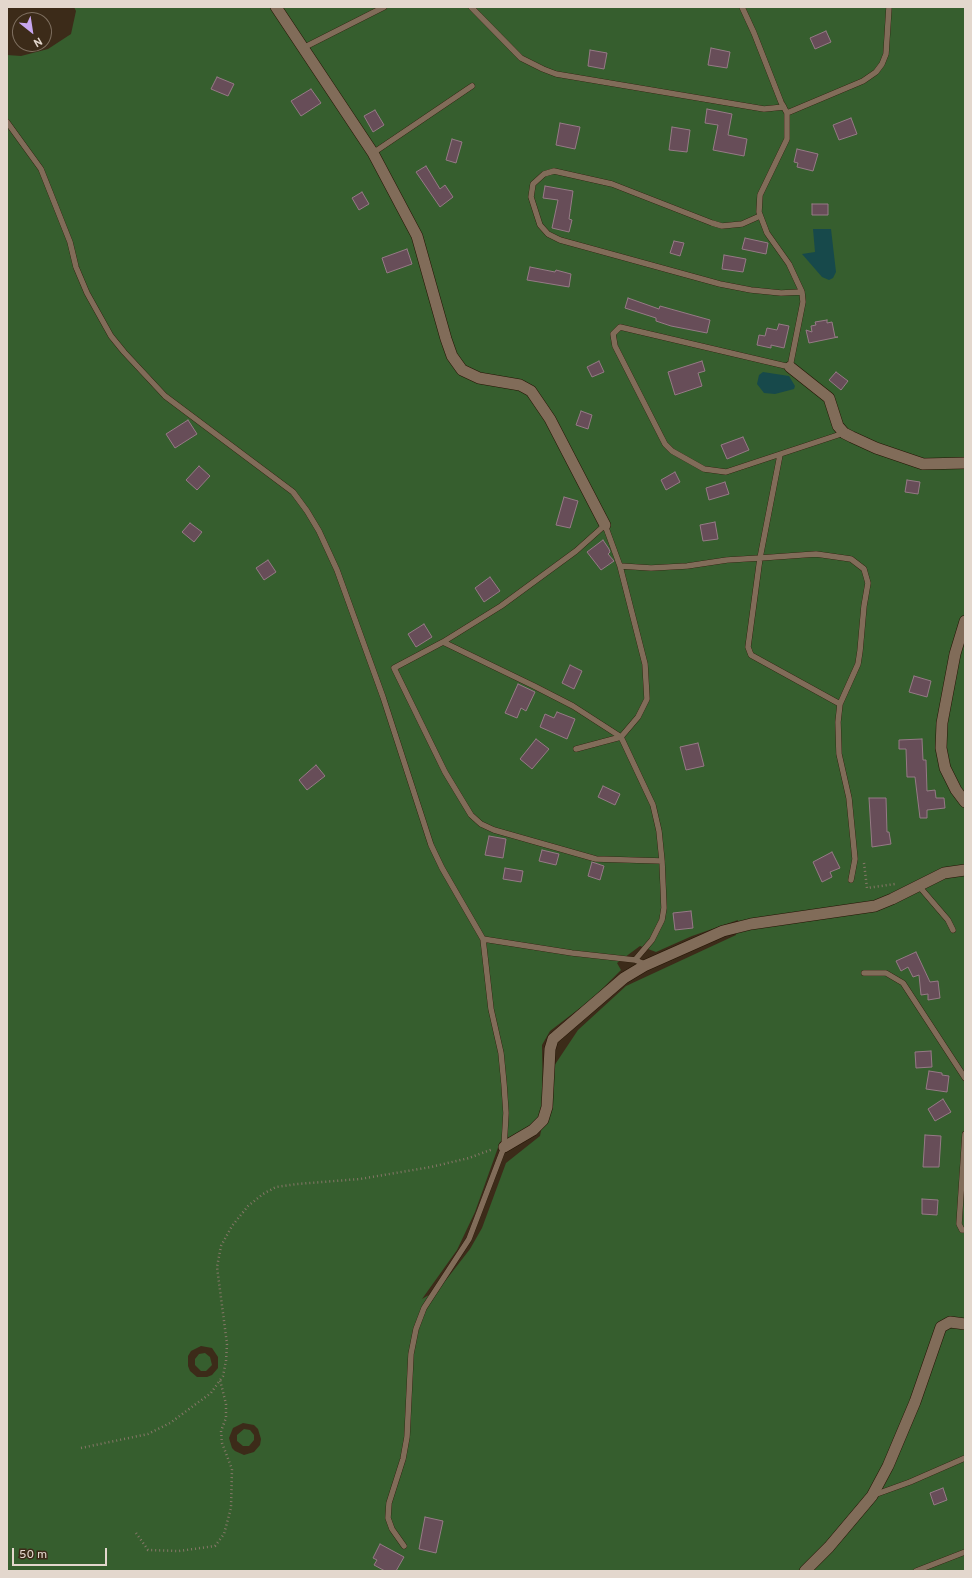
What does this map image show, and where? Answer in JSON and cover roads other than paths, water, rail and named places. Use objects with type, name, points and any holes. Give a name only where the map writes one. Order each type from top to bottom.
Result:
[{"type":"street","points":[[276,7],[373,153],[417,236],[446,340],[452,356],[462,370],[480,378],[520,385],[531,391],[550,419],[605,525]]},
{"type":"street","points":[[790,367],[829,398],[838,426],[844,433],[876,448],[923,464],[965,463]]},
{"type":"street","points":[[965,621],[955,654],[943,715],[941,748],[945,768],[956,790],[965,802]]},
{"type":"street","points":[[504,1145],[533,1130],[543,1120],[547,1107],[550,1049],[553,1039],[624,978],[647,965],[723,931],[759,923],[875,906],[944,873],[965,870]]},
{"type":"street","points":[[805,1571],[829,1547],[872,1496],[888,1466],[915,1402],[940,1327],[950,1322],[965,1324]]},
{"type":"lane","points":[[303,48],[384,7]]},
{"type":"lane","points":[[471,7],[521,58],[543,70],[556,74],[764,109],[785,110],[863,80],[876,72],[886,54],[890,8]]},
{"type":"lane","points":[[742,7],[785,110],[788,139],[760,195],[760,216],[767,233],[798,278],[802,292],[803,302],[790,367],[620,327],[613,334],[619,353],[665,444],[672,451],[704,469],[726,472],[844,433]]},
{"type":"lane","points":[[373,153],[472,86]]},
{"type":"lane","points":[[7,122],[41,169],[70,242],[76,267],[87,293],[111,336],[148,379],[170,401],[293,492],[311,518],[337,570],[383,697],[431,845],[442,868],[483,939],[491,1009],[501,1053],[504,1084],[504,1145],[469,1239],[424,1308],[416,1329],[411,1354],[407,1437],[403,1459],[389,1503],[388,1518],[392,1529],[404,1546]]},
{"type":"lane","points":[[760,216],[742,224],[722,226],[612,184],[554,171],[544,174],[533,184],[531,196],[540,225],[548,234],[560,240],[720,284],[751,290],[781,293],[802,292]]},
{"type":"lane","points":[[780,455],[760,558],[748,647],[751,655],[840,704]]},
{"type":"lane","points":[[576,749],[621,737],[638,717],[647,699],[645,664],[620,566],[605,525],[576,551],[501,606],[443,642],[394,668],[445,772],[471,815],[481,824],[494,830],[596,859],[662,861]]},
{"type":"lane","points":[[620,566],[651,568],[687,566],[728,560],[816,554],[851,559],[864,569],[868,583],[858,664],[840,704],[838,722],[839,754],[849,798],[855,859],[851,880]]},
{"type":"lane","points":[[443,642],[573,706],[621,737],[653,805],[659,831],[662,861],[664,908],[662,920],[652,940],[635,960]]},
{"type":"lane","points":[[916,886],[948,920],[952,930]]},
{"type":"lane","points":[[483,939],[572,953],[635,960],[647,965]]},
{"type":"lane","points":[[864,973],[886,973],[903,983],[965,1078]]},
{"type":"lane","points":[[965,1134],[959,1224],[962,1230],[965,1230]]},
{"type":"lane","points":[[872,1496],[910,1482],[965,1458]]},
{"type":"lane","points":[[916,1571],[965,1552]]},
{"type":"water","points":[[813,229],[831,229],[836,272],[833,278],[829,280],[822,277],[802,254],[815,252]]},
{"type":"water","points":[[763,372],[789,376],[795,386],[794,389],[775,394],[764,393],[757,384],[759,375]]}]
